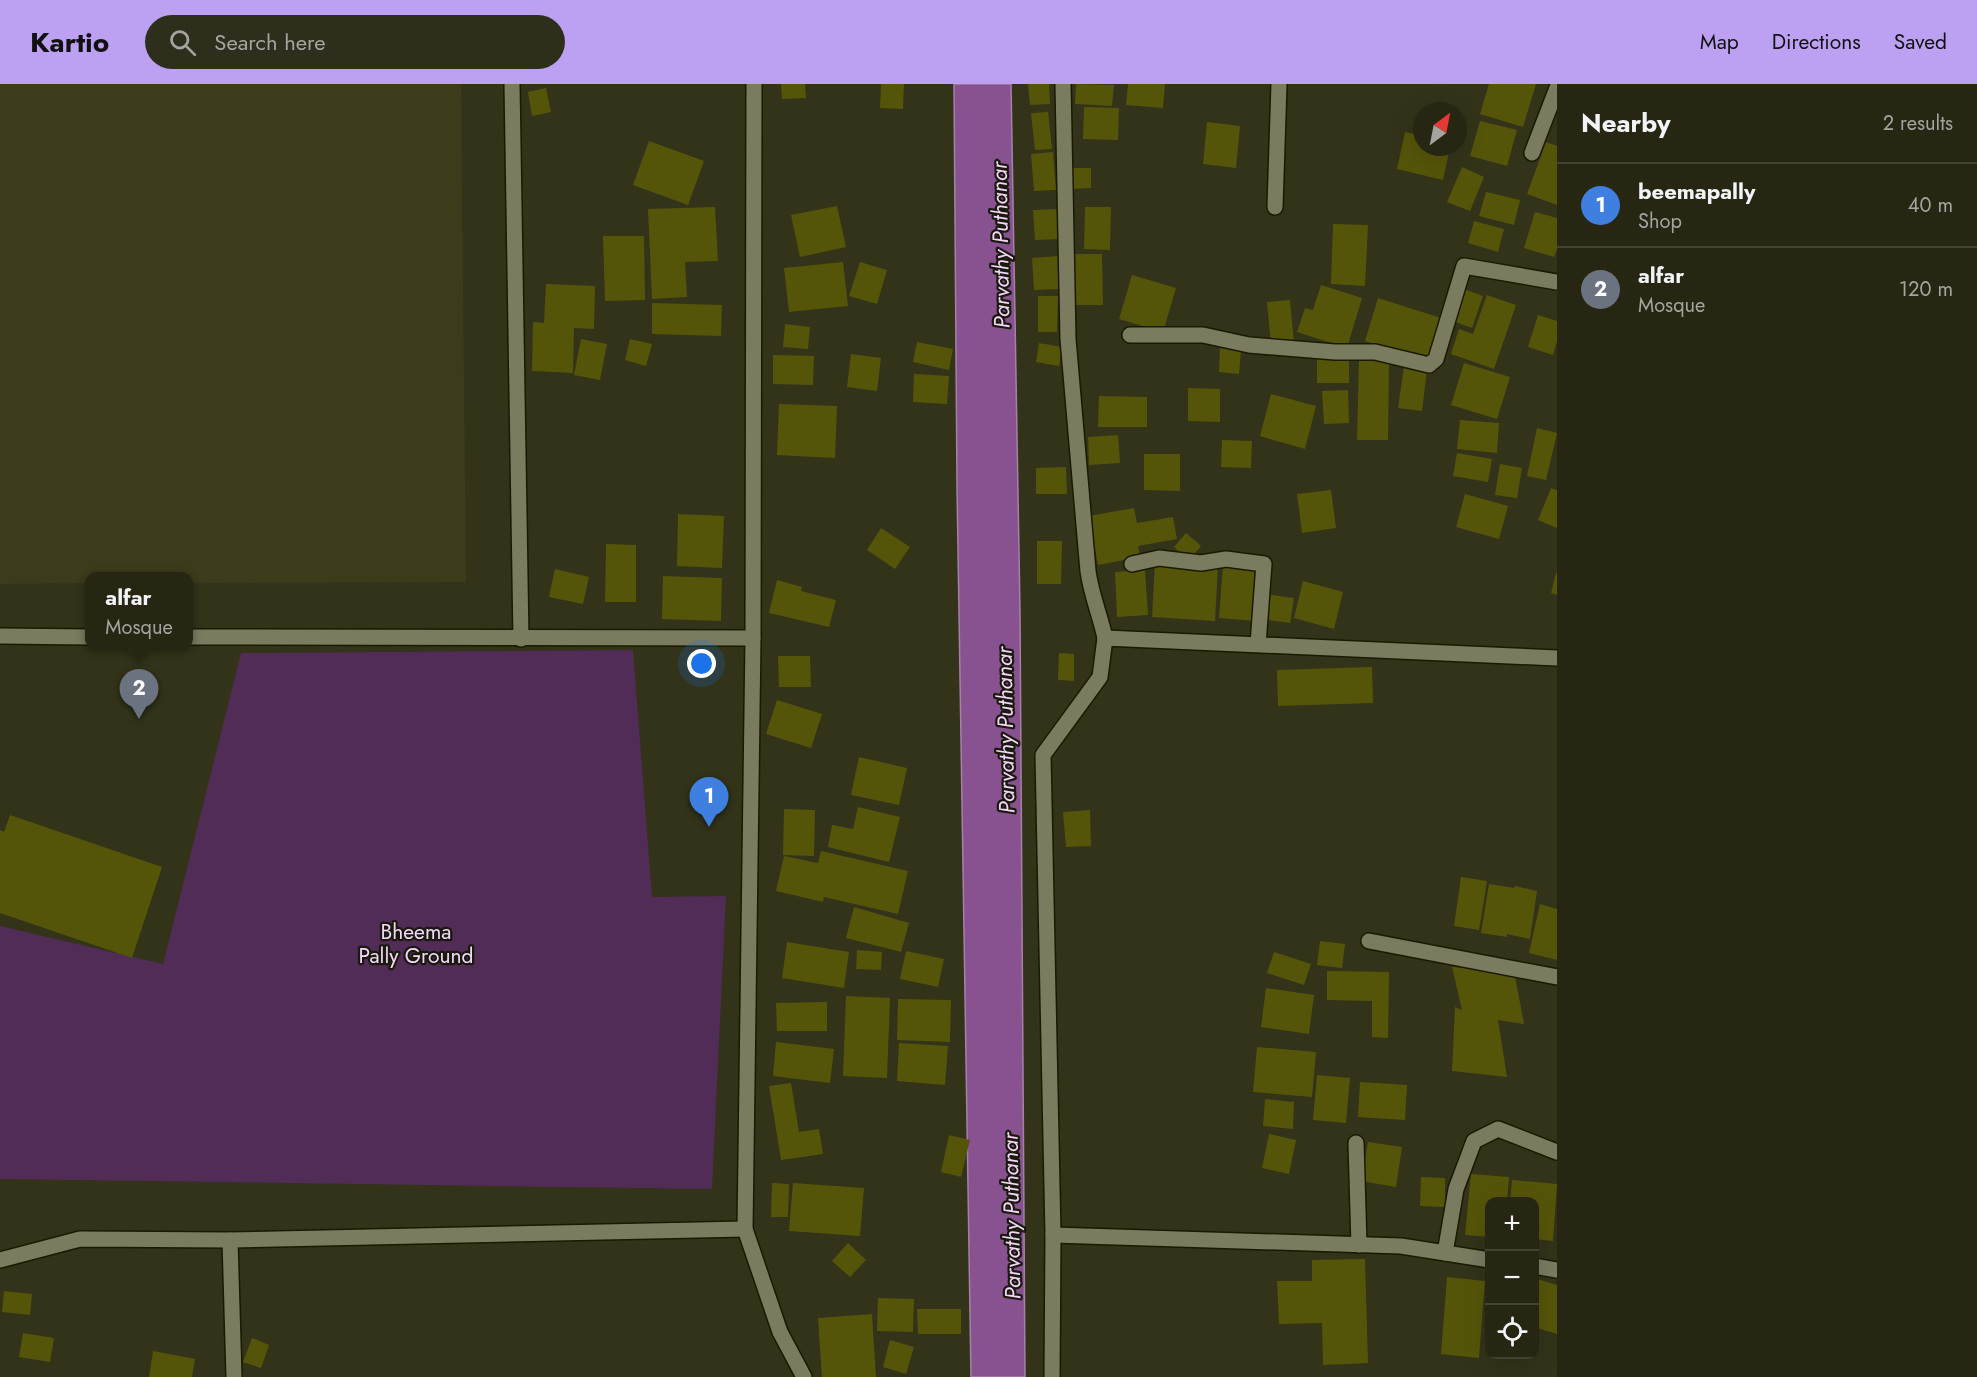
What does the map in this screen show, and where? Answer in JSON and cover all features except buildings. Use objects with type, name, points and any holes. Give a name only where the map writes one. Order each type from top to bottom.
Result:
[{"type":"street","points":[[512,84],[521,639]]},
{"type":"street","points":[[754,84],[753,638],[745,1229],[780,1332],[804,1377]]},
{"type":"street","points":[[1052,1377],[1053,1235],[1043,755],[1100,677],[1105,638],[1090,587],[1085,552],[1068,339],[1063,84]]},
{"type":"street","points":[[1275,207],[1279,84]]},
{"type":"street","points":[[1532,153],[1557,88]]},
{"type":"street","points":[[1130,335],[1203,335],[1248,345],[1335,352],[1375,352],[1429,365],[1436,359],[1464,266],[1557,282]]},
{"type":"street","points":[[1132,564],[1159,558],[1201,563],[1226,559],[1264,564],[1258,644]]},
{"type":"street","points":[[0,636],[85,637]]},
{"type":"street","points":[[193,637],[753,638]]},
{"type":"street","points":[[1105,638],[1557,658]]},
{"type":"street","points":[[1369,941],[1557,977]]},
{"type":"street","points":[[1444,1253],[1456,1188],[1474,1141],[1498,1129],[1557,1152]]},
{"type":"street","points":[[1356,1143],[1359,1245]]},
{"type":"street","points":[[0,1260],[80,1239],[230,1240],[745,1229]]},
{"type":"street","points":[[1053,1235],[1401,1246],[1485,1259]]},
{"type":"street","points":[[230,1240],[234,1377]]},
{"type":"street","points":[[1539,1267],[1557,1270]]},
{"type":"shaded area","points":[[0,84],[461,84],[466,582],[193,583],[193,572],[85,572],[85,583],[0,584]]},
{"type":"green space","name":"Bheema Pally Ground","points":[[633,650],[652,897],[726,896],[712,1189],[0,1179],[0,926],[163,964],[241,653]]},
{"type":"water","name":"Parvathy Puthanar","points":[[954,84],[1011,84],[1020,611],[1025,1377],[971,1377],[957,486]]},
{"type":"place","name":"alfar","points":[[139,719]]},
{"type":"place","name":"beemapally","points":[[709,827]]}]
